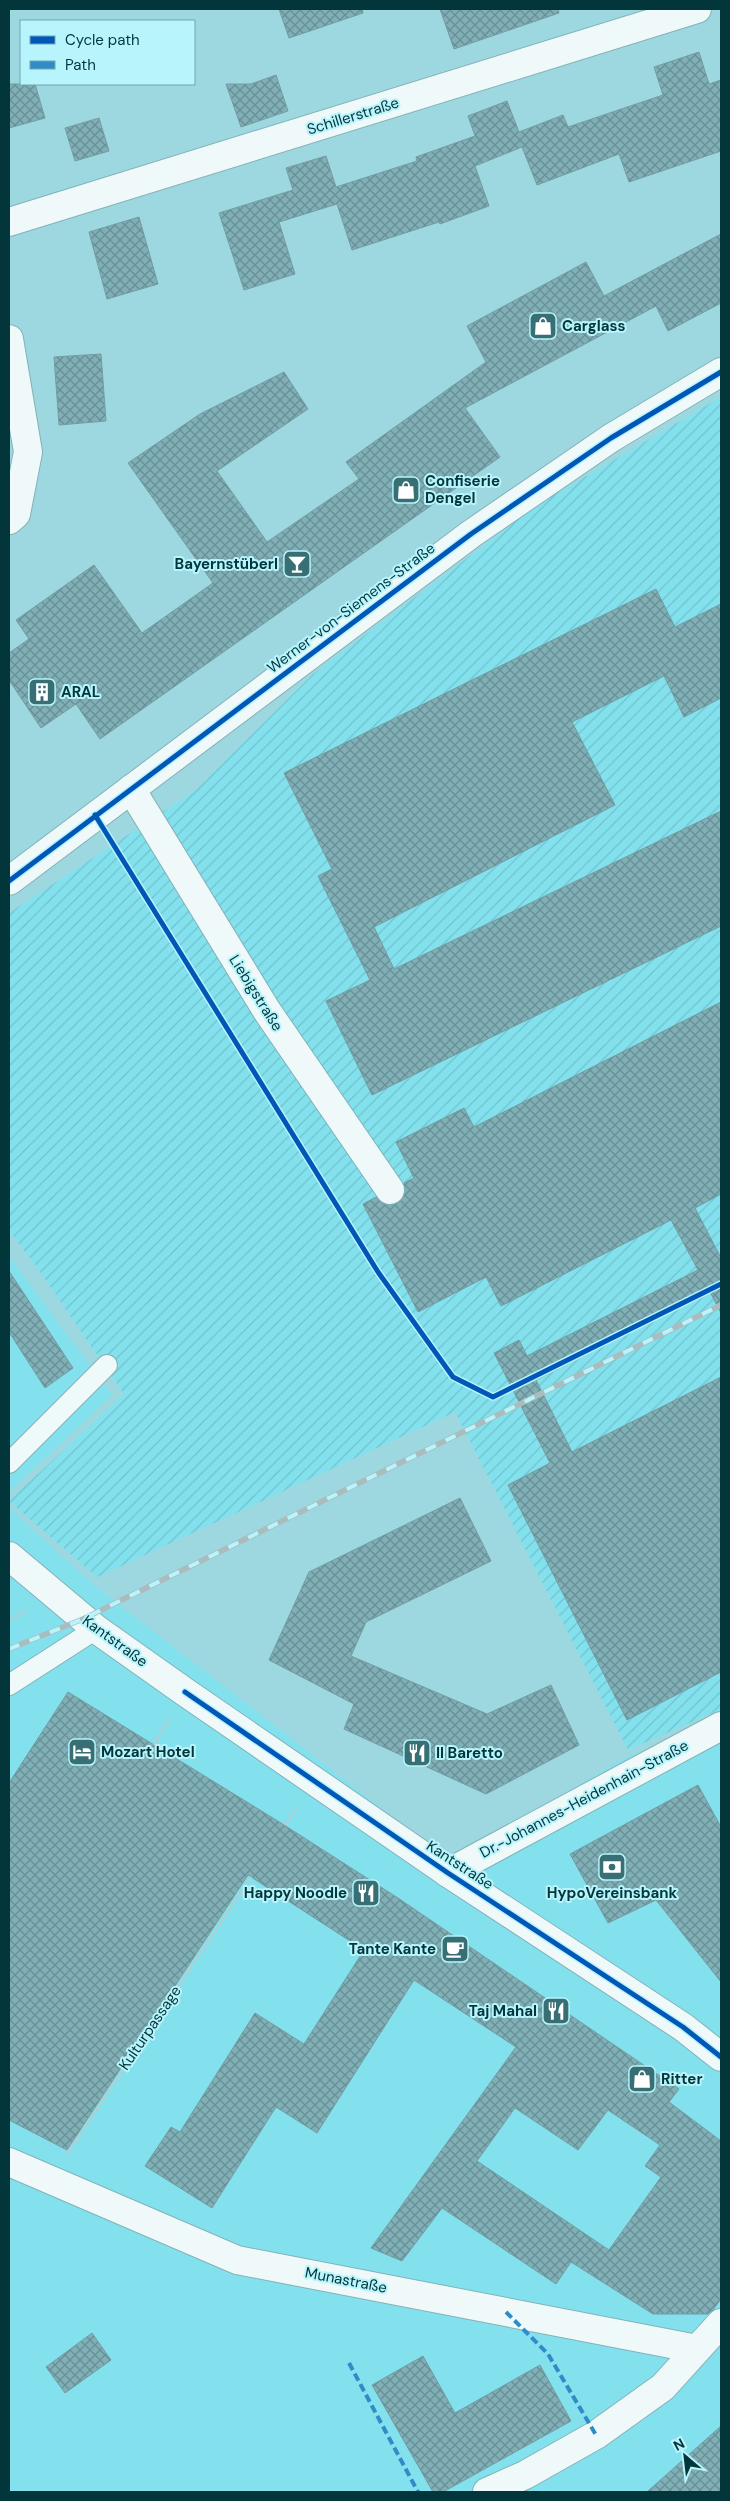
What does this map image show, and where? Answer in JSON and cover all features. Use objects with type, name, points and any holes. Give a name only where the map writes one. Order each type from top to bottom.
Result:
[{"type":"street","name":"Schillerstraße","points":[[9,222],[687,10]]},
{"type":"street","points":[[9,339],[28,452],[16,514],[9,520]]},
{"type":"street","name":"Werner-von-Siemens-Straße","points":[[9,882],[471,534],[610,438],[721,372]]},
{"type":"street","name":"Liebigstraße","points":[[131,789],[267,1011],[390,1190]]},
{"type":"street","name":"Kantstraße","points":[[9,1556],[96,1629],[448,1873],[683,2027],[721,2058]]},
{"type":"street","name":"Dr.-Johannes-Heidenhain-Straße","points":[[448,1873],[721,1726]]},
{"type":"street","name":"Munastraße","points":[[9,2162],[237,2260],[698,2349]]},
{"type":"street","points":[[488,2492],[525,2475],[596,2435],[663,2387],[721,2323]]},
{"type":"lane","points":[[9,1463],[107,1365]]},
{"type":"lane","points":[[9,1685],[96,1629]]},
{"type":"shaded area","points":[[721,397],[721,1709],[628,1750],[455,1412],[97,1577],[9,1501],[124,1394],[36,1266],[9,1231],[9,913],[196,790],[313,674],[539,504]]},
{"type":"shaded area","points":[[9,1256],[112,1395],[9,1492]]},
{"type":"shaded area","points":[[9,1508],[95,1586],[448,1860],[627,1757],[721,1716],[721,2492],[9,2492]]},
{"type":"building","points":[[279,9],[362,9],[363,13],[289,38]]},
{"type":"building","points":[[440,9],[558,9],[559,13],[454,49]]},
{"type":"building","points":[[699,52],[709,84],[721,80],[721,151],[629,182],[619,154],[537,185],[522,147],[475,166],[489,206],[440,224],[439,222],[352,250],[337,204],[279,222],[295,274],[244,290],[219,213],[293,190],[286,168],[326,156],[336,187],[417,161],[416,157],[475,136],[468,116],[507,101],[519,132],[563,115],[568,127],[663,95],[654,67]]},
{"type":"building","points":[[276,75],[288,111],[241,127],[226,84],[251,84]]},
{"type":"building","points":[[9,84],[35,85],[45,118],[9,128]]},
{"type":"building","points":[[99,118],[109,151],[75,161],[65,128]]},
{"type":"building","points":[[139,217],[158,284],[107,299],[89,232]]},
{"type":"building","points":[[721,234],[721,303],[668,331],[656,306],[465,408],[500,457],[100,739],[76,704],[41,728],[9,680],[9,653],[29,639],[16,620],[94,565],[142,633],[213,583],[128,463],[200,414],[284,372],[308,409],[217,471],[267,542],[359,479],[346,462],[486,362],[467,326],[586,262],[604,296]]},
{"type":"building","points":[[101,354],[106,421],[59,425],[54,357]]},
{"type":"building","points":[[656,589],[675,627],[721,604],[721,698],[684,717],[664,676],[572,722],[615,805],[374,927],[394,969],[721,811],[721,926],[372,1095],[326,1001],[370,980],[318,876],[332,869],[284,773]]},
{"type":"building","points":[[721,1002],[721,1194],[695,1208],[721,1258],[721,1313],[710,1292],[536,1380],[572,1452],[721,1377],[721,1672],[627,1720],[508,1485],[550,1463],[494,1353],[519,1340],[527,1356],[698,1270],[671,1220],[501,1306],[486,1277],[418,1312],[363,1204],[376,1197],[384,1204],[392,1205],[398,1203],[404,1196],[404,1183],[414,1178],[396,1142],[464,1108],[474,1127]]},
{"type":"building","points":[[9,1271],[73,1368],[45,1388],[9,1332]]},
{"type":"building","points":[[460,1498],[491,1561],[366,1622],[351,1656],[487,1714],[551,1685],[579,1745],[486,1794],[344,1729],[354,1704],[269,1660],[309,1572]]},
{"type":"building","points":[[68,1692],[281,1823],[398,1898],[679,2089],[669,2102],[721,2141],[721,2299],[713,2310],[708,2314],[653,2314],[571,2262],[556,2284],[442,2208],[402,2261],[371,2248],[516,2047],[414,1980],[317,2133],[276,2107],[212,2208],[145,2166],[171,2127],[180,2132],[255,2013],[304,2044],[364,1950],[248,1875],[67,2150],[9,2120],[9,1783]],"holes":[[[515,2108],[578,2150],[608,2110],[660,2145],[645,2166],[661,2177],[609,2250],[477,2161]]]},
{"type":"building","points":[[698,1785],[721,1827],[721,1982],[656,1900],[608,1923],[570,1854]]},
{"type":"building","points":[[92,2333],[111,2360],[65,2393],[46,2367]]},
{"type":"building","points":[[423,2356],[455,2413],[540,2365],[571,2421],[443,2492],[433,2492],[372,2385]]},
{"type":"building","points":[[721,2426],[721,2492],[647,2492]]},
{"type":"railway","points":[[9,1649],[83,1619],[721,1305]]},
{"type":"marked path","points":[[506,2312],[548,2354],[596,2435]]},
{"type":"marked path","points":[[349,2363],[418,2492]]},
{"type":"cycle path","points":[[9,881],[471,534],[611,438],[721,372]]},
{"type":"cycle path","points":[[95,815],[378,1272],[453,1377],[493,1397],[721,1284]]},
{"type":"cycle path","points":[[185,1692],[448,1873],[683,2027],[721,2057]]},
{"type":"place","name":"Carglass","points":[[543,326]]},
{"type":"place","name":"Confiserie Dengel","points":[[406,490]]},
{"type":"place","name":"Bayernstüberl","points":[[297,564]]},
{"type":"place","name":"ARAL","points":[[42,692]]},
{"type":"place","name":"Mozart Hotel","points":[[82,1752]]},
{"type":"place","name":"Il Baretto","points":[[417,1753]]},
{"type":"place","name":"HypoVereinsbank","points":[[612,1867]]},
{"type":"place","name":"Happy Noodle","points":[[366,1893]]},
{"type":"place","name":"Tante Kante","points":[[455,1949]]},
{"type":"place","name":"Taj Mahal","points":[[556,2011]]},
{"type":"place","name":"Ritter","points":[[642,2079]]}]
